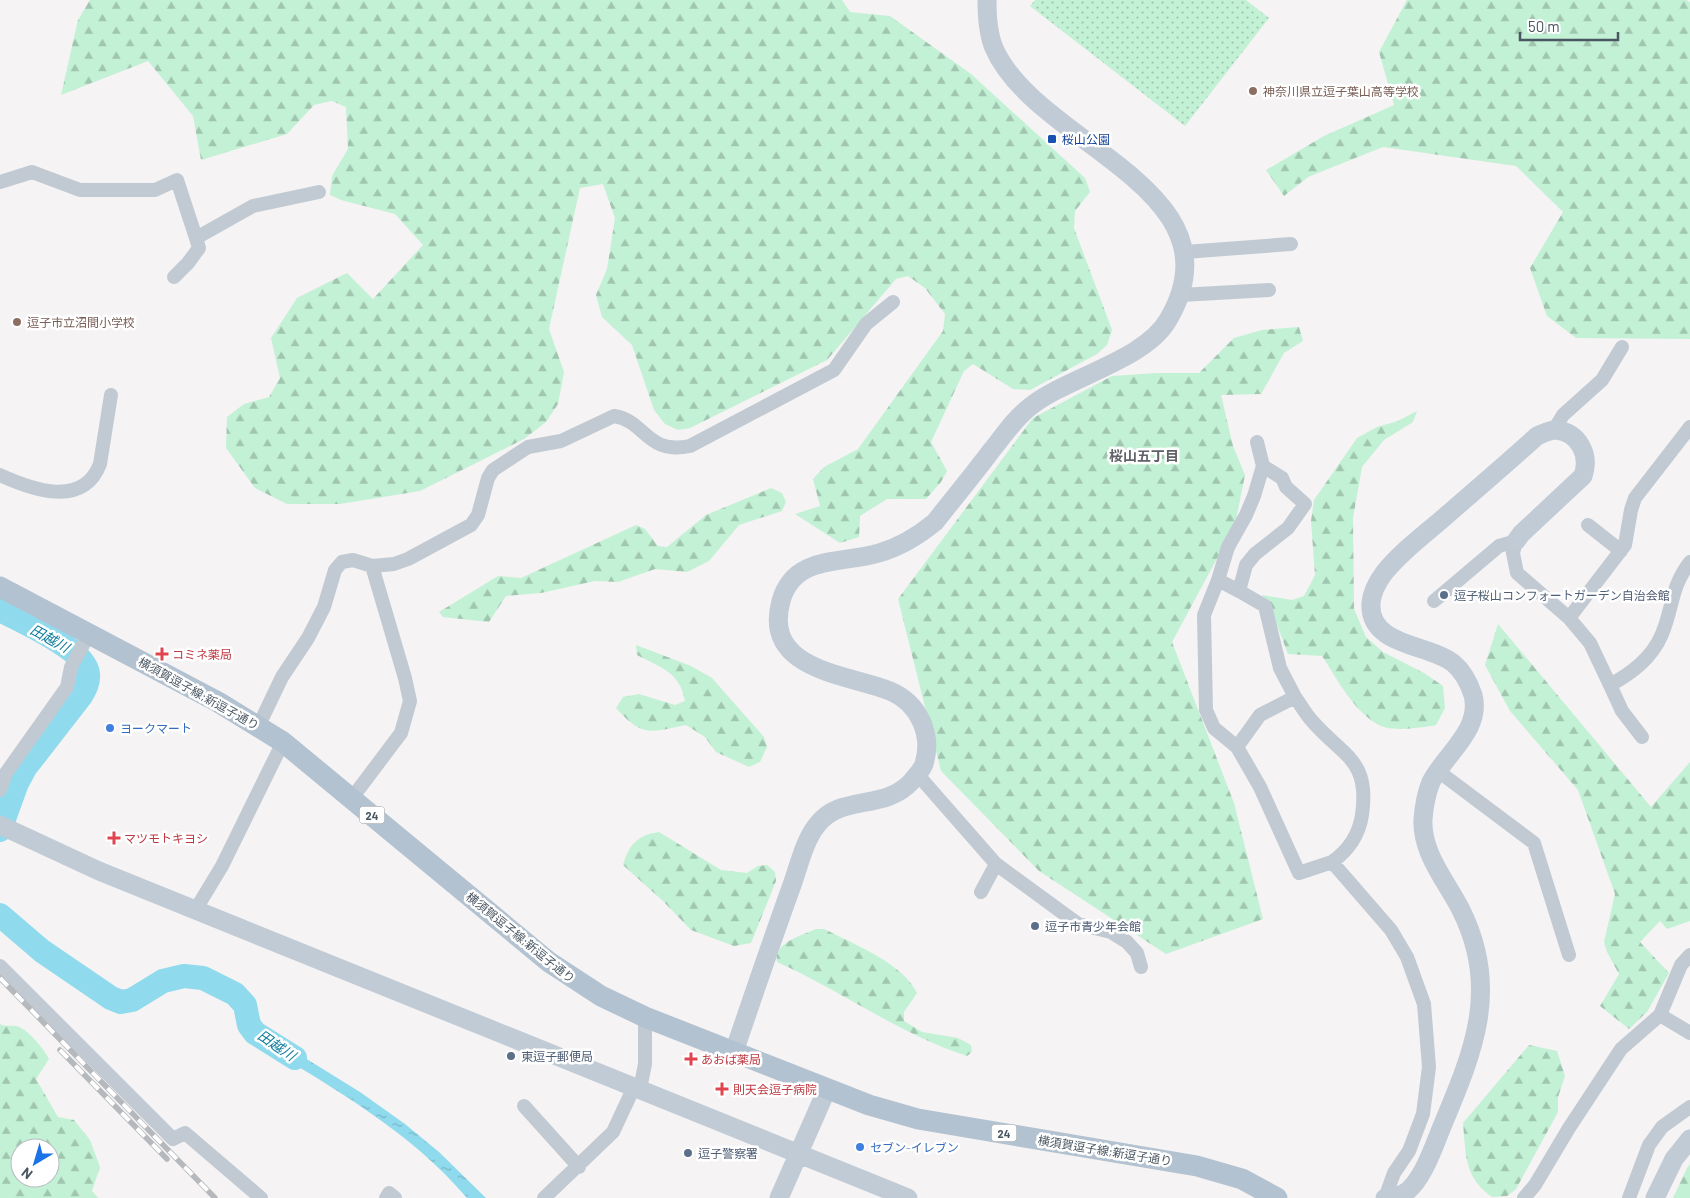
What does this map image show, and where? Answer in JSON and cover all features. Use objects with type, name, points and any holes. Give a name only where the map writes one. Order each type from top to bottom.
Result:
[{"type":"main road","name":"横須賀逗子線;新逗子通り","points":[[0,587],[81,649],[258,725],[283,742],[352,798],[549,962],[594,992],[645,1017],[869,1105],[918,1119],[1197,1166],[1242,1179],[1277,1198]]},
{"type":"street","points":[[734,1052],[782,911],[807,844],[817,825],[837,809],[885,800],[901,792],[918,775],[923,766],[926,733],[919,716],[907,701],[890,691],[818,670],[795,654],[782,637],[779,626],[778,614],[784,593],[795,578],[812,565],[878,554],[905,543],[928,528],[935,522],[1020,415],[1044,397],[1144,344],[1166,323],[1181,295],[1186,276],[1185,252],[1172,218],[1152,194],[1022,89],[994,48],[987,14],[987,0]]},
{"type":"street","points":[[0,182],[32,172],[80,190],[155,190],[177,180],[199,248],[174,277]]},
{"type":"street","points":[[196,238],[231,216],[253,206],[319,192]]},
{"type":"street","points":[[1185,252],[1291,244]]},
{"type":"street","points":[[1181,295],[1269,290]]},
{"type":"street","points":[[258,725],[282,677],[308,638],[324,607],[335,570],[342,562],[353,560],[372,566],[394,564],[408,559],[471,525],[483,503],[488,478],[492,470],[528,447],[562,441],[614,416],[623,417],[654,442],[674,449],[690,446],[834,370],[866,324],[893,302]]},
{"type":"street","points":[[1554,430],[1563,415],[1602,380],[1622,347]]},
{"type":"street","points":[[0,475],[15,482],[52,491],[71,493],[88,485],[100,464],[111,395]]},
{"type":"street","points":[[1569,618],[1621,551],[1629,536],[1631,510],[1635,498],[1690,426]]},
{"type":"street","points":[[1385,1198],[1406,1191],[1427,1162],[1470,1061],[1481,1008],[1478,959],[1472,936],[1426,845],[1422,823],[1424,803],[1430,784],[1470,726],[1474,713],[1474,700],[1470,685],[1463,673],[1452,662],[1409,645],[1379,627],[1373,616],[1371,604],[1373,593],[1383,574],[1397,559],[1537,436],[1554,430],[1565,432],[1581,445],[1586,456],[1587,466],[1583,476],[1521,534],[1516,541],[1513,553],[1516,573],[1569,618],[1590,643],[1622,711],[1642,737]]},
{"type":"street","points":[[1218,580],[1265,606],[1280,668],[1295,697],[1312,722],[1353,760],[1362,774],[1365,799],[1356,838],[1344,854],[1332,862],[1299,874],[1260,787],[1237,747],[1214,728],[1206,710],[1204,615],[1218,580],[1228,547],[1246,515],[1263,466],[1257,442]]},
{"type":"street","points":[[1239,591],[1246,565],[1255,554],[1288,528],[1305,504],[1286,487],[1282,478],[1263,466]]},
{"type":"street","points":[[1588,525],[1621,551]]},
{"type":"street","points":[[1434,601],[1499,546],[1516,541]]},
{"type":"street","points":[[1610,685],[1628,675],[1644,661],[1654,648],[1662,634],[1672,593],[1690,562]]},
{"type":"street","points":[[352,798],[401,733],[410,700],[372,566]]},
{"type":"street","points":[[0,790],[6,773],[67,687],[81,649]]},
{"type":"street","points":[[1237,747],[1260,716],[1295,697]]},
{"type":"street","points":[[196,909],[222,866],[283,742]]},
{"type":"street","points":[[1438,771],[1534,843],[1569,955]]},
{"type":"street","points":[[918,775],[996,864],[1078,924],[1111,932],[1127,942],[1137,954],[1141,967]]},
{"type":"street","points":[[4,827],[99,871],[908,1198]]},
{"type":"street","points":[[1332,862],[1391,930],[1406,957],[1424,1004],[1428,1067],[1423,1114],[1409,1151],[1394,1173],[1385,1198]]},
{"type":"street","points":[[981,892],[996,864]]},
{"type":"street","points":[[1524,1198],[1535,1185],[1569,1128],[1621,1049],[1660,1015],[1681,965],[1690,955]]},
{"type":"street","points":[[0,966],[173,1139],[185,1133],[261,1198]]},
{"type":"street","points":[[1660,1015],[1690,1033]]},
{"type":"street","points":[[544,1198],[579,1167],[613,1132],[637,1088],[645,1064],[645,1017]]},
{"type":"street","points":[[779,1198],[826,1089]]},
{"type":"street","points":[[524,1106],[579,1167]]},
{"type":"street","points":[[1629,1198],[1649,1145],[1662,1126],[1690,1107]]},
{"type":"street","points":[[1655,1198],[1674,1158],[1690,1138]]},
{"type":"street","points":[[386,1198],[389,1193],[395,1198]]},
{"type":"green space","points":[[90,0],[842,0],[850,12],[890,16],[971,74],[1085,178],[1090,192],[1075,211],[1074,228],[1112,330],[1107,345],[1097,354],[1030,390],[1013,389],[973,364],[964,371],[931,442],[947,471],[941,482],[926,499],[887,499],[860,516],[859,537],[840,543],[795,514],[820,506],[813,479],[824,467],[858,449],[943,331],[945,314],[925,288],[908,276],[896,279],[827,360],[690,428],[678,430],[665,424],[654,410],[632,345],[602,317],[596,295],[607,269],[615,218],[603,184],[580,188],[549,329],[564,372],[558,404],[546,422],[524,439],[420,491],[340,504],[287,504],[255,488],[226,448],[227,417],[244,404],[269,397],[280,378],[271,338],[297,298],[347,273],[373,299],[423,245],[395,214],[341,200],[330,195],[332,176],[348,149],[346,107],[332,101],[314,105],[287,134],[201,160],[193,116],[148,61],[61,95],[78,20]]},
{"type":"green space","points":[[1035,0],[1246,0],[1269,18],[1185,126],[1030,6]]},
{"type":"green space","points":[[1407,0],[1686,0],[1690,2],[1690,339],[1576,338],[1547,316],[1530,268],[1563,212],[1516,166],[1383,147],[1308,177],[1284,196],[1266,170],[1324,136],[1394,105],[1379,52]]},
{"type":"green space","points":[[1299,327],[1303,341],[1284,353],[1261,394],[1221,395],[1233,446],[1245,475],[1235,525],[1172,642],[1234,803],[1263,919],[1166,954],[1039,871],[941,771],[898,599],[1033,418],[1112,376],[1199,373],[1234,338],[1262,330]]},
{"type":"green space","points":[[1417,411],[1413,422],[1384,440],[1362,467],[1353,518],[1354,609],[1366,637],[1383,652],[1424,673],[1443,686],[1445,708],[1436,725],[1399,729],[1379,725],[1361,712],[1322,656],[1288,654],[1274,617],[1262,595],[1292,600],[1304,596],[1315,575],[1311,521],[1314,500],[1357,438],[1377,427],[1398,421]]},
{"type":"green space","points":[[771,488],[782,493],[786,502],[782,511],[739,525],[709,561],[687,572],[655,569],[618,582],[595,581],[541,593],[506,596],[489,622],[443,617],[439,612],[498,576],[521,578],[636,525],[645,529],[658,546],[667,547],[706,515]]},
{"type":"green space","points":[[1498,624],[1651,807],[1690,762],[1690,921],[1667,929],[1660,921],[1640,942],[1669,973],[1647,1012],[1629,1029],[1600,1006],[1619,974],[1607,952],[1604,942],[1615,894],[1578,790],[1510,711],[1485,665]]},
{"type":"green space","points":[[636,645],[691,666],[712,678],[764,737],[767,747],[760,762],[749,767],[716,752],[705,737],[686,725],[655,731],[641,728],[625,718],[616,708],[623,697],[639,694],[675,705],[685,701],[679,683],[674,677],[661,667],[637,655]]},
{"type":"green space","points":[[659,832],[721,870],[747,873],[758,866],[767,865],[775,872],[776,881],[751,943],[734,946],[691,930],[663,901],[623,865],[628,851],[635,842],[645,835]]},
{"type":"green space","points":[[816,929],[824,929],[876,955],[901,972],[917,993],[904,1012],[904,1021],[922,1032],[958,1038],[971,1045],[972,1052],[967,1056],[918,1036],[777,962],[777,955],[784,945],[796,937]]},
{"type":"green space","points":[[0,1024],[16,1026],[25,1031],[35,1040],[49,1059],[36,1079],[58,1117],[74,1120],[90,1140],[100,1167],[92,1191],[98,1198],[0,1198]]},
{"type":"green space","points":[[1529,1045],[1557,1051],[1565,1076],[1558,1097],[1558,1112],[1516,1189],[1507,1196],[1492,1197],[1476,1182],[1471,1173],[1466,1155],[1463,1123]]},
{"type":"green space","points":[[1690,1164],[1690,1198],[1673,1198],[1687,1168]]},
{"type":"water","points":[[271,1037],[360,1092],[405,1124],[439,1152],[486,1198],[467,1198],[445,1174],[397,1132],[345,1096],[263,1045]]},
{"type":"waterway","name":"田越川","points":[[0,610],[52,637],[65,646],[85,665],[88,674],[81,696],[25,768],[17,783],[0,830]]},
{"type":"waterway","name":"田越川","points":[[0,915],[42,951],[111,998],[121,1002],[132,1000],[163,981],[184,976],[203,978],[235,994],[245,1005],[249,1025],[255,1033],[295,1058]]},
{"type":"railway","points":[[0,978],[215,1198]]},
{"type":"railway","points":[[60,1050],[167,1159]]},
{"type":"place","name":"神奈川県立逗子葉山高等学校","points":[[1253,91]]},
{"type":"place","name":"桜山公園","points":[[1052,139]]},
{"type":"place","name":"逗子市立沼間小学校","points":[[17,322]]},
{"type":"place","name":"逗子桜山コンフォートガーデン自治会館","points":[[1444,595]]},
{"type":"place","name":"コミネ薬局","points":[[162,654]]},
{"type":"place","name":"ヨークマート","points":[[110,728]]},
{"type":"place","name":"マツモトキヨシ","points":[[114,838]]},
{"type":"place","name":"逗子市青少年会館","points":[[1035,926]]},
{"type":"place","name":"東逗子郵便局","points":[[511,1056]]},
{"type":"place","name":"あおば薬局","points":[[691,1059]]},
{"type":"place","name":"則天会逗子病院","points":[[722,1089]]},
{"type":"place","name":"セブン-イレブン","points":[[860,1147]]},
{"type":"place","name":"逗子警察署","points":[[688,1153]]},
{"type":"district","name":"桜山五丁目","points":[[1144,455]]}]
